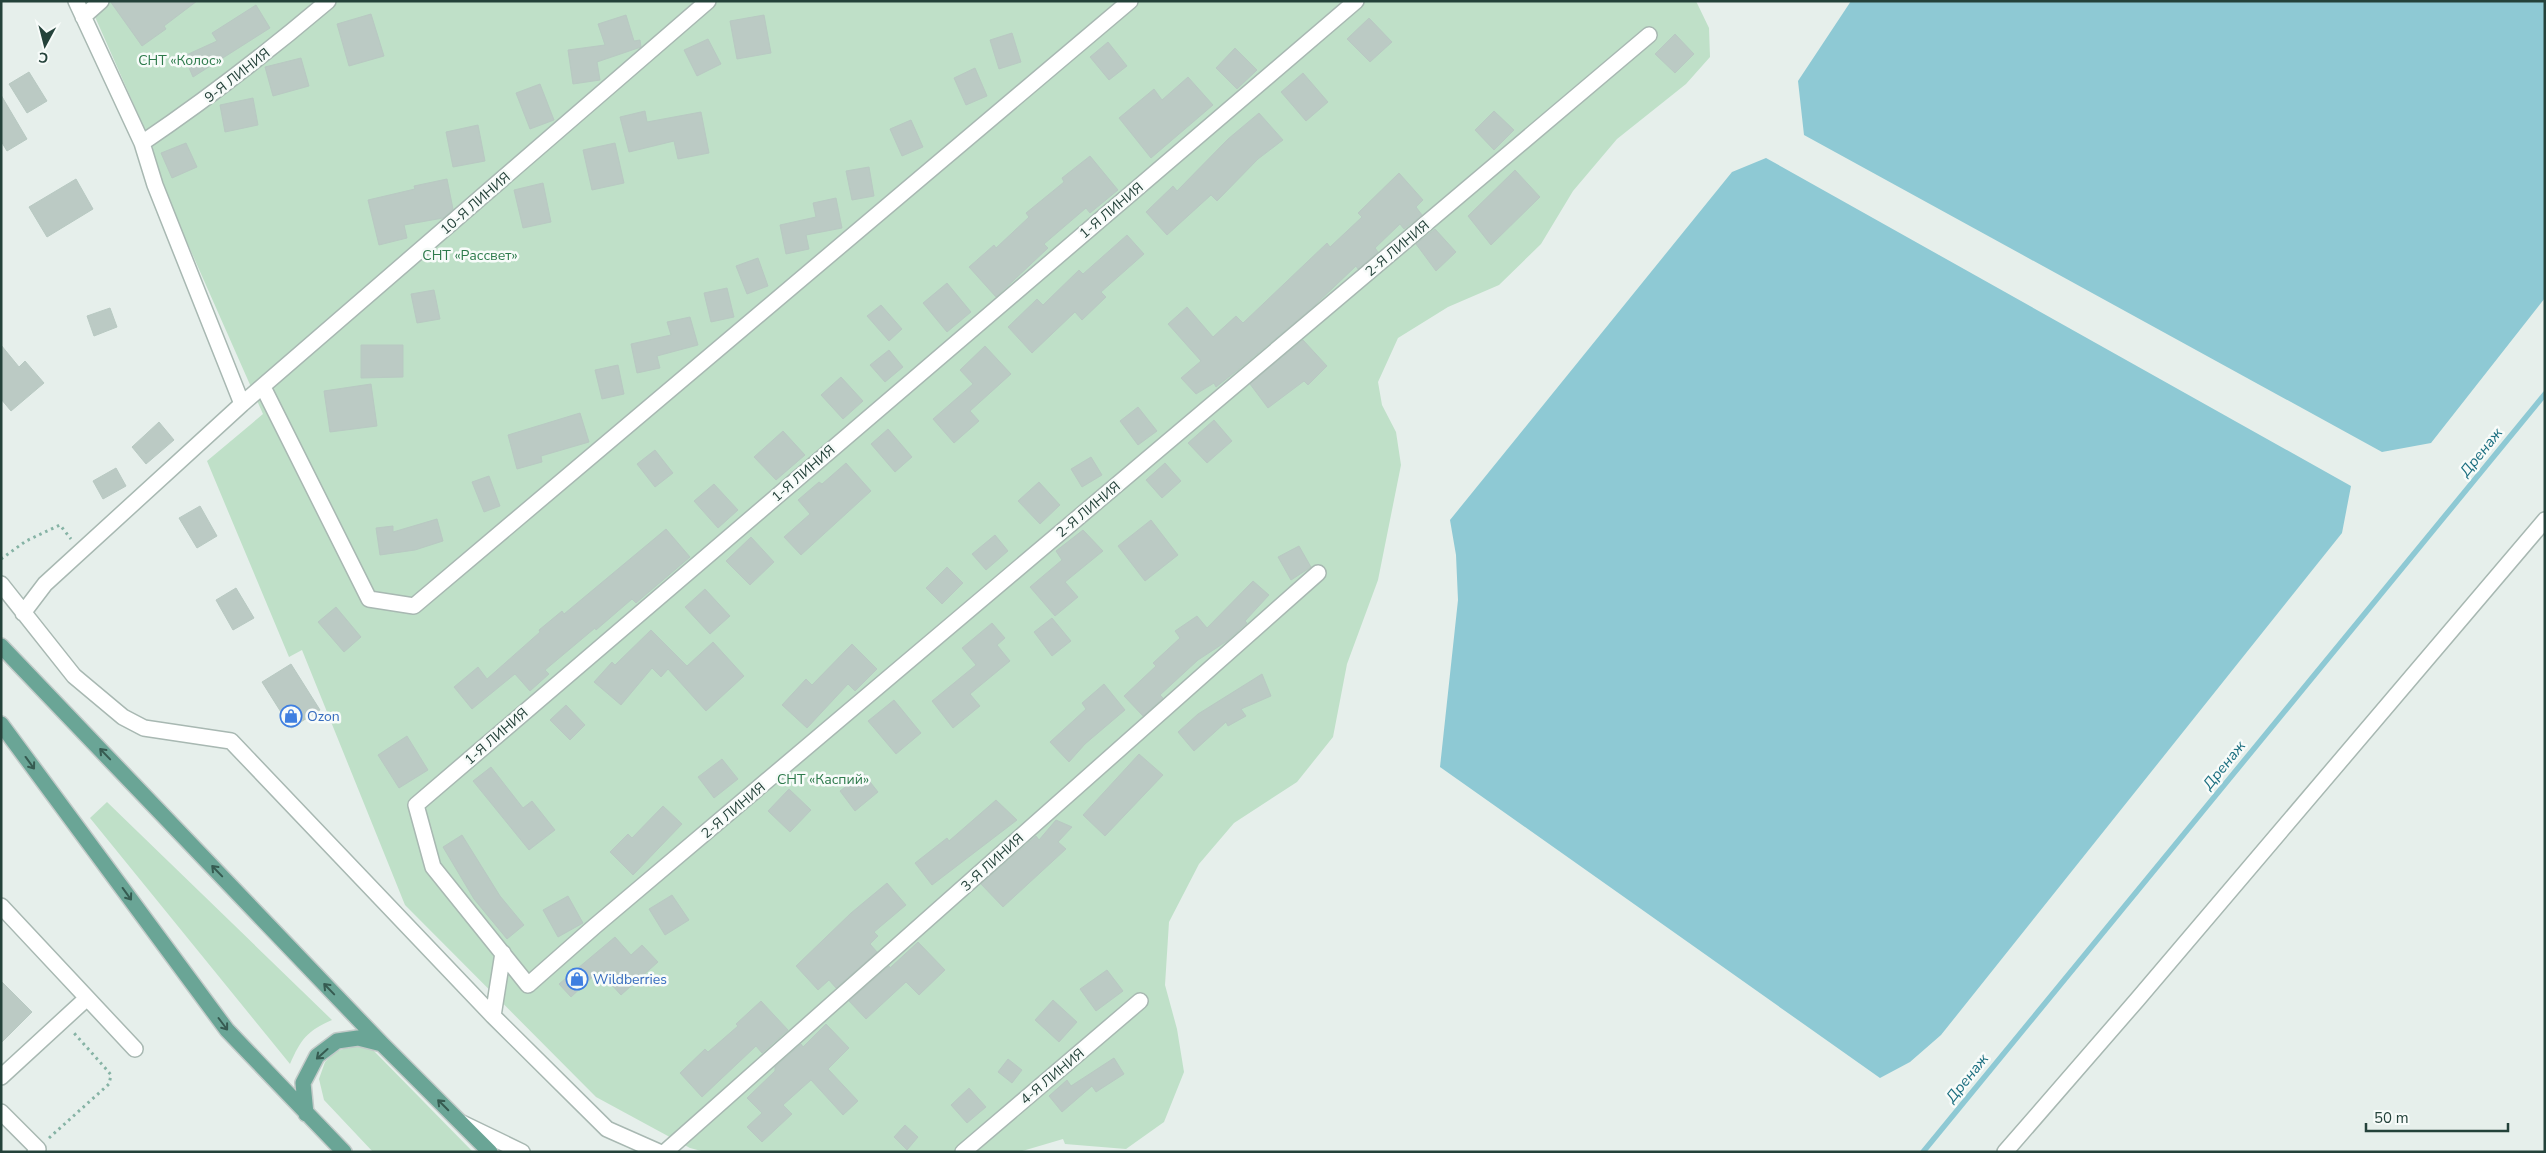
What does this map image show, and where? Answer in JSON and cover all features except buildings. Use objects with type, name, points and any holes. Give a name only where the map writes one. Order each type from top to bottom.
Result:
[{"type":"main road","points":[[1,646],[382,1044],[490,1152]]},
{"type":"main road","points":[[1,724],[227,1030],[344,1152]]},
{"type":"main road","points":[[306,1114],[303,1083],[317,1056],[338,1041],[358,1038],[382,1044]]},
{"type":"street","points":[[76,1],[142,143],[155,184],[242,404]]},
{"type":"street","points":[[83,17],[100,1]]},
{"type":"street","name":"9-Я ЛИНИЯ","points":[[142,143],[204,102],[271,50],[328,1]]},
{"type":"street","name":"10-Я ЛИНИЯ","points":[[23,613],[45,584],[242,404],[708,1]]},
{"type":"street","points":[[263,387],[369,599],[414,606],[1130,1]]},
{"type":"street","name":"1-Я ЛИНИЯ","points":[[528,985],[434,867],[416,805],[1356,1]]},
{"type":"street","name":"2-Я ЛИНИЯ","points":[[528,985],[595,926],[1649,35]]},
{"type":"street","points":[[2005,1152],[2137,1000],[2545,520]]},
{"type":"street","name":"3-Я ЛИНИЯ","points":[[665,1152],[1318,573]]},
{"type":"street","points":[[1,584],[74,676],[122,717],[144,728],[231,741],[493,1016],[607,1129],[659,1152]]},
{"type":"street","points":[[1,906],[135,1049]]},
{"type":"street","points":[[493,1016],[503,953]]},
{"type":"street","points":[[1,1077],[87,998]]},
{"type":"street","name":"4-Я ЛИНИЯ","points":[[963,1152],[1140,1001]]},
{"type":"street","points":[[1,1112],[36,1150]]},
{"type":"street","points":[[461,1122],[522,1152]]},
{"type":"path","points":[[1,559],[26,541],[60,525]]},
{"type":"path","points":[[36,1150],[110,1084],[111,1075],[108,1070],[62,1021]]},
{"type":"green space","name":"СНТ «Каспий»","points":[[88,1],[1696,1],[1709,28],[1710,57],[1686,84],[1617,139],[1573,191],[1541,244],[1499,285],[1448,307],[1398,338],[1378,382],[1382,405],[1396,432],[1401,465],[1378,580],[1347,664],[1333,737],[1297,782],[1234,823],[1199,864],[1169,922],[1165,985],[1177,1029],[1184,1072],[1164,1122],[1126,1149],[1065,1144],[1063,1139],[1019,1152],[705,1152],[690,1148],[596,1097],[405,905],[302,650],[289,657],[207,461],[263,414],[152,163],[153,148]]},
{"type":"green space","points":[[107,802],[332,1020],[316,1028],[306,1037],[290,1064],[90,818]]},
{"type":"green space","points":[[352,1046],[372,1049],[473,1152],[373,1152],[324,1100],[319,1079],[325,1062],[335,1052]]},
{"type":"water","points":[[1851,1],[2545,1],[2545,298],[2431,443],[2382,452],[1804,135],[1798,81]]},
{"type":"water","points":[[1766,158],[2351,486],[2342,533],[1941,1035],[1910,1062],[1880,1078],[1440,767],[1458,600],[1456,555],[1450,520],[1732,172]]},
{"type":"waterway","name":"Дренаж","points":[[1923,1152],[2545,394]]},
{"type":"place","name":"Ozon","points":[[291,716]]},
{"type":"place","name":"Wildberries","points":[[577,979]]},
{"type":"park label","name":"СНТ «Колос»","points":[[180,60]]},
{"type":"park label","name":"СНТ «Рассвет»","points":[[470,255]]}]
